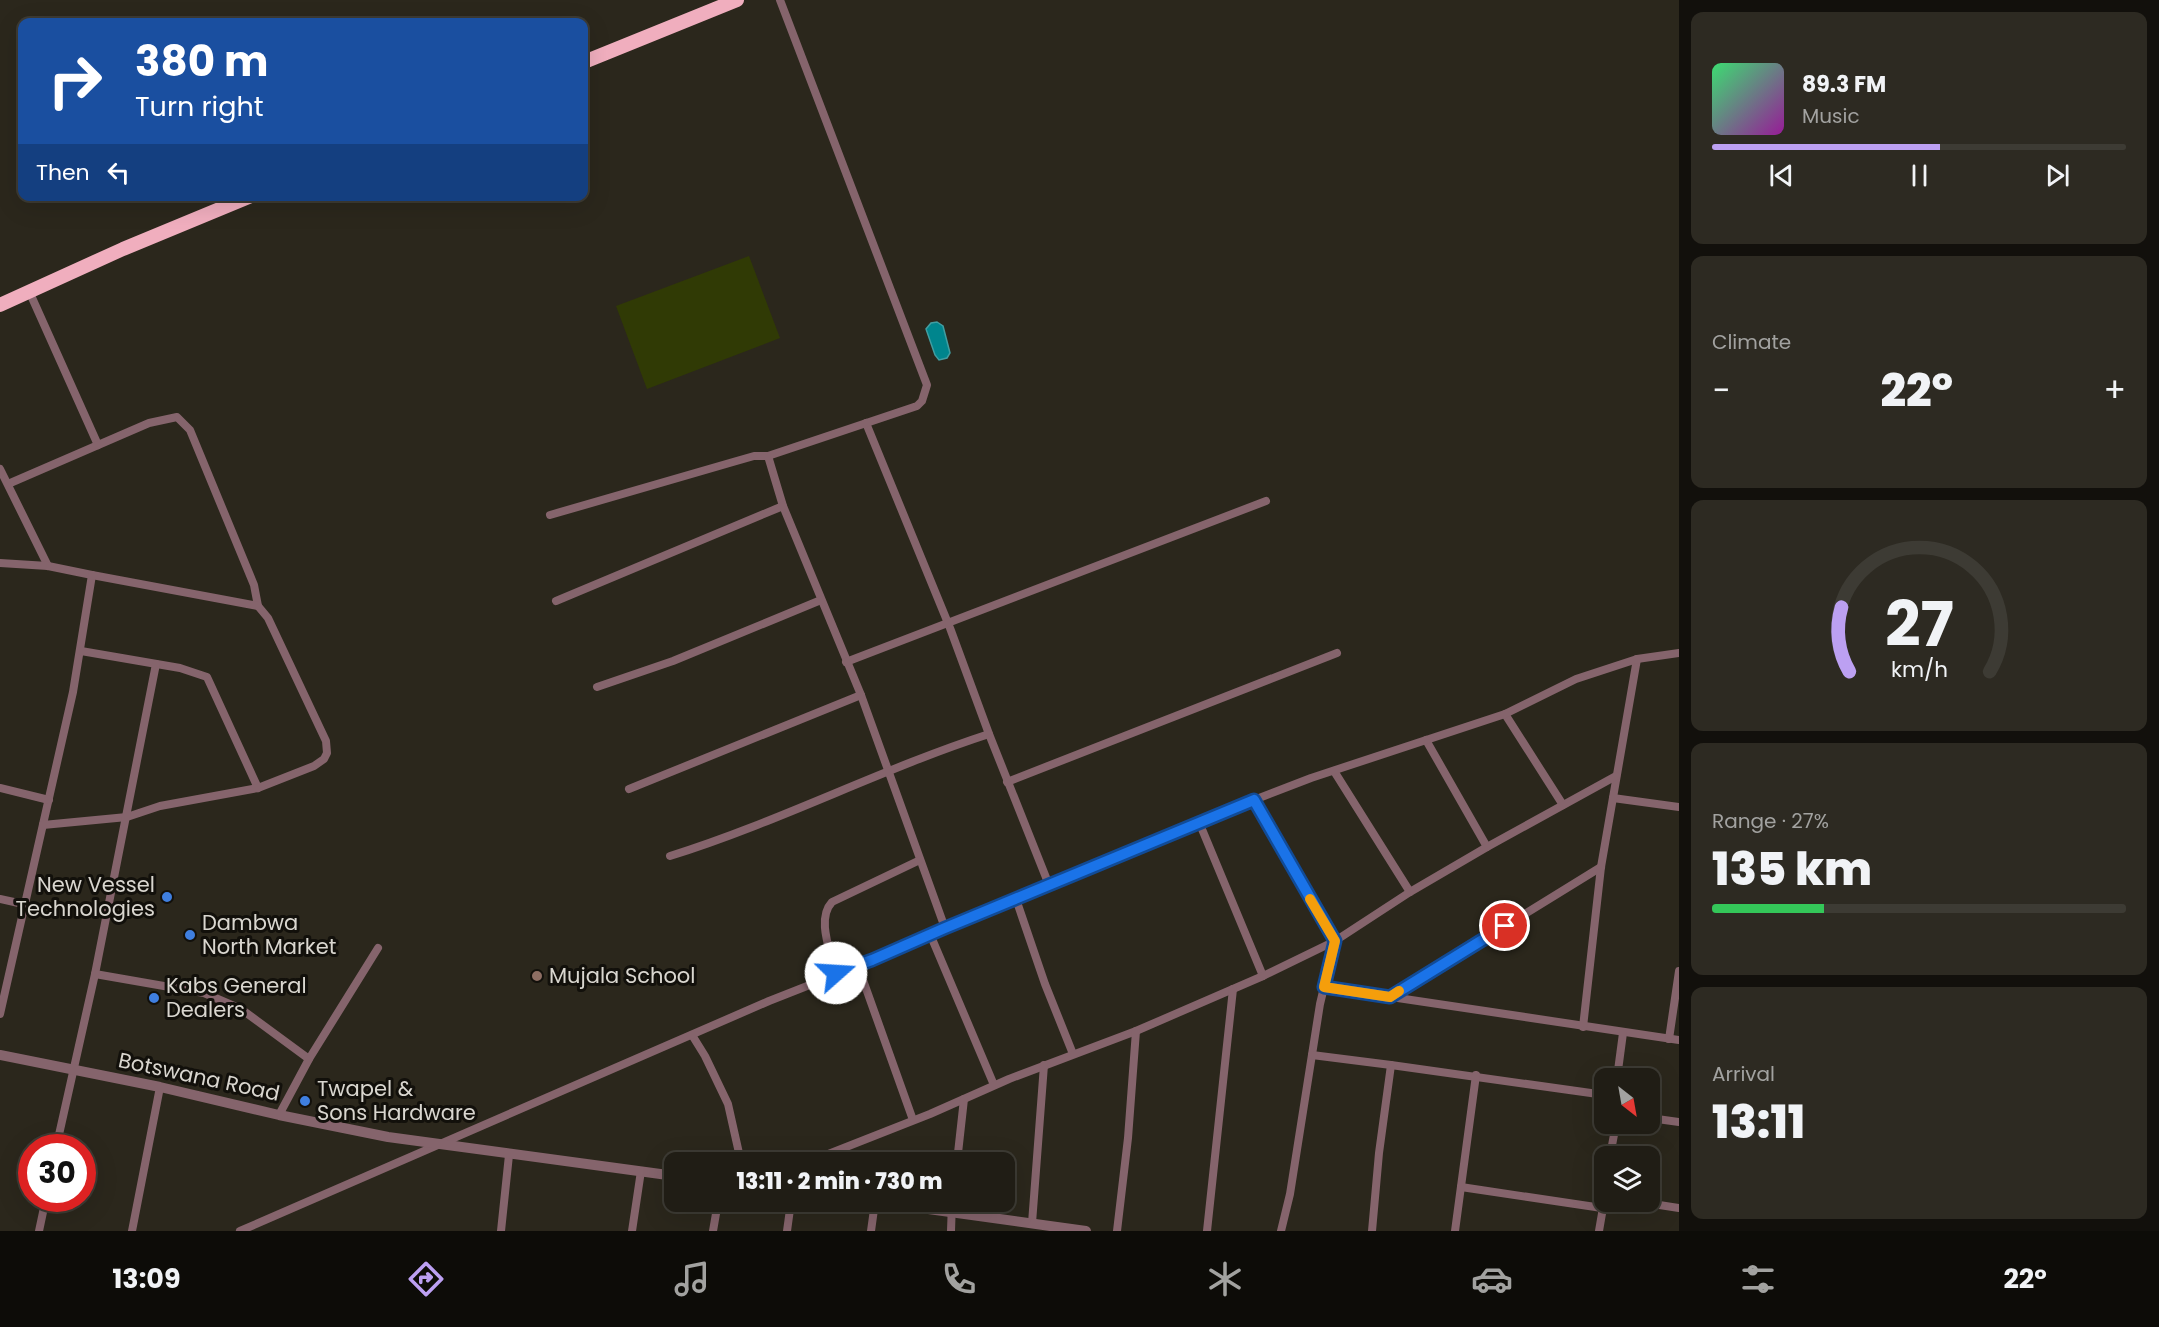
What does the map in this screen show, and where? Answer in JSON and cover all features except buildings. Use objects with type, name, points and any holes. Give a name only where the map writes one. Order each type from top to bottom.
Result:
[{"type":"highway","points":[[588,60],[737,0]]},
{"type":"highway","points":[[0,305],[123,249],[239,201]]},
{"type":"street","points":[[550,514],[754,456],[768,456],[917,406],[922,401],[927,385],[780,0]]},
{"type":"street","points":[[29,291],[98,445]]},
{"type":"street","points":[[8,484],[149,423],[177,417],[190,430],[254,585],[258,606],[268,618],[326,741],[327,753],[324,759],[314,766],[258,788],[160,806],[127,817],[43,825]]},
{"type":"street","points":[[866,423],[947,621],[1007,782],[1049,885]]},
{"type":"street","points":[[768,456],[783,506],[861,695],[945,928]]},
{"type":"street","points":[[0,469],[48,566]]},
{"type":"street","points":[[846,662],[947,621],[1266,501]]},
{"type":"street","points":[[556,601],[783,506]]},
{"type":"street","points":[[0,563],[48,566],[258,606]]},
{"type":"street","points":[[0,1014],[81,651],[93,575]]},
{"type":"street","points":[[597,687],[673,661],[821,600]]},
{"type":"street","points":[[81,651],[180,668],[207,677],[258,788]]},
{"type":"street","points":[[1007,782],[1337,653]]},
{"type":"street","points":[[240,1231],[836,973],[858,966],[1199,822],[1334,771],[1505,714],[1576,679],[1637,659],[1679,653]]},
{"type":"street","points":[[1583,1027],[1601,867],[1637,659]]},
{"type":"street","points":[[59,1134],[95,974],[156,664]]},
{"type":"street","points":[[629,789],[861,695]]},
{"type":"street","points":[[1505,714],[1563,806]]},
{"type":"street","points":[[670,856],[716,842],[887,772],[989,734]]},
{"type":"street","points":[[1426,740],[1487,847]]},
{"type":"street","points":[[1334,771],[1410,892]]},
{"type":"street","points":[[833,1152],[1044,1065],[1136,1031],[1263,976],[1335,941],[1410,892],[1617,776]]},
{"type":"street","points":[[0,788],[49,800]]},
{"type":"street","points":[[1613,798],[1679,807]]},
{"type":"street","points":[[1254,800],[1335,941],[1324,987],[1290,1194],[1281,1231]]},
{"type":"street","points":[[1199,822],[1263,976]]},
{"type":"street","points":[[836,973],[824,918],[827,908],[832,902],[920,860]]},
{"type":"street","points":[[1390,997],[1601,867]]},
{"type":"street","points":[[0,899],[23,904]]},
{"type":"street","points":[[1016,899],[1073,1054]]},
{"type":"street","points":[[930,934],[994,1085]]},
{"type":"street","points":[[279,1115],[309,1059],[378,948]]},
{"type":"street","points":[[858,966],[913,1120]]},
{"type":"street","points":[[1669,1039],[1679,971]]},
{"type":"street","points":[[95,974],[204,993],[242,1009],[309,1059]]},
{"type":"street","points":[[1324,987],[1679,1040]]},
{"type":"street","points":[[1207,1231],[1233,989]]},
{"type":"street","points":[[1117,1231],[1128,1138],[1136,1031]]},
{"type":"street","points":[[1618,1068],[1623,1033]]},
{"type":"street","points":[[692,1035],[725,1096],[739,1152]]},
{"type":"street","name":"Botswana Road","points":[[0,1055],[160,1087],[279,1115],[435,1145],[664,1174]]},
{"type":"street","points":[[1312,1055],[1594,1093]]},
{"type":"street","points":[[1032,1223],[1044,1065]]},
{"type":"street","points":[[1372,1231],[1379,1153],[1391,1065]]},
{"type":"street","points":[[1455,1231],[1476,1076]]},
{"type":"street","points":[[132,1231],[160,1087]]},
{"type":"street","points":[[958,1152],[964,1099]]},
{"type":"street","points":[[1660,1119],[1679,1122]]},
{"type":"street","points":[[501,1231],[509,1155]]},
{"type":"street","points":[[632,1231],[641,1171]]},
{"type":"street","points":[[1461,1187],[1594,1207]]},
{"type":"street","points":[[1660,1205],[1679,1208]]},
{"type":"street","points":[[39,1231],[43,1212]]},
{"type":"street","points":[[713,1231],[716,1212]]},
{"type":"street","points":[[788,1231],[791,1212]]},
{"type":"street","points":[[871,1231],[875,1212]]},
{"type":"street","points":[[951,1212],[951,1231]]},
{"type":"street","points":[[976,1212],[1052,1229],[1086,1231]]},
{"type":"street","points":[[1599,1231],[1601,1212]]},
{"type":"green space","points":[[749,256],[780,338],[647,389],[616,306]]},
{"type":"water","points":[[937,322],[943,326],[950,353],[947,358],[939,360],[926,329],[931,323]]},
{"type":"slow traffic","points":[[1310,899],[1335,941],[1324,987],[1390,997],[1399,991]]},
{"type":"place","name":"New Vessel Technologies","points":[[167,897]]},
{"type":"place","name":"Dambwa North Market","points":[[190,935]]},
{"type":"place","name":"Mujala School","points":[[537,976]]},
{"type":"place","name":"Kabs General Dealers","points":[[154,998]]},
{"type":"place","name":"Twapel & Sons Hardware","points":[[305,1101]]},
{"type":"route","points":[[836,973],[858,966],[1254,800],[1335,941],[1324,987],[1390,997],[1505,926]]}]
